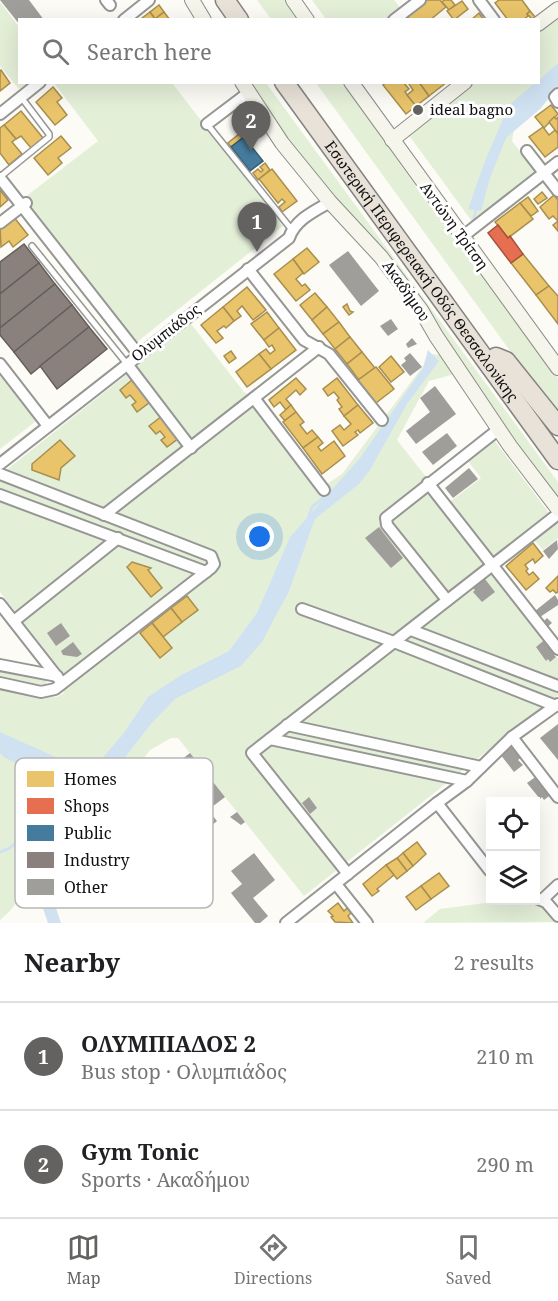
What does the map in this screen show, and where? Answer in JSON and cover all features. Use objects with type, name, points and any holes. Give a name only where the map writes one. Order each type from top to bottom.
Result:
[{"type":"highway","points":[[225,0],[238,18]]},
{"type":"highway","points":[[239,0],[252,18]]},
{"type":"highway","name":"Εσωτερική Περιφερειακή Οδός Θεσσαλονίκης","points":[[285,84],[558,460]]},
{"type":"highway","name":"Εσωτερική Περιφερειακή Οδός Θεσσαλονίκης","points":[[299,84],[558,442]]},
{"type":"highway","points":[[496,357],[506,361],[558,426]]},
{"type":"street","points":[[126,18],[149,0]]},
{"type":"street","points":[[192,0],[203,18]]},
{"type":"street","points":[[293,0],[306,18]]},
{"type":"street","points":[[397,18],[420,0]]},
{"type":"street","points":[[479,0],[492,18]]},
{"type":"street","points":[[540,22],[558,9]]},
{"type":"street","points":[[0,114],[37,84]]},
{"type":"street","name":"Αντώνη Τρίτση","points":[[352,84],[462,237],[556,359]]},
{"type":"street","points":[[392,140],[462,84]]},
{"type":"street","points":[[207,124],[245,88]]},
{"type":"street","name":"Ακαδήμου","points":[[245,88],[282,143],[330,202],[381,257],[421,310],[499,429],[558,511]]},
{"type":"street","points":[[527,151],[558,191]]},
{"type":"street","points":[[462,237],[558,162]]},
{"type":"street","points":[[0,177],[139,355]]},
{"type":"street","name":"Ολυμπιάδος","points":[[0,464],[289,238],[292,230],[309,214],[330,202]]},
{"type":"street","points":[[0,223],[22,206]]},
{"type":"street","points":[[248,269],[304,340],[329,354],[382,420]]},
{"type":"street","points":[[104,515],[318,347]]},
{"type":"street","points":[[0,364],[48,426]]},
{"type":"street","points":[[127,364],[191,448]]},
{"type":"street","points":[[254,398],[324,490]]},
{"type":"street","points":[[447,600],[386,518],[499,429]]},
{"type":"street","points":[[0,474],[211,556],[213,565],[59,679],[52,690],[43,692],[0,683]]},
{"type":"street","points":[[428,483],[558,649]]},
{"type":"street","points":[[0,495],[206,572]]},
{"type":"street","points":[[348,874],[252,753],[411,630],[558,511]]},
{"type":"street","points":[[14,621],[118,538]]},
{"type":"street","points":[[0,604],[59,679]]},
{"type":"street","points":[[302,609],[557,705]]},
{"type":"street","points":[[411,630],[558,686]]},
{"type":"street","points":[[0,666],[59,679]]},
{"type":"street","points":[[286,923],[437,802],[467,781],[512,737],[557,705]]},
{"type":"street","points":[[287,725],[481,767]]},
{"type":"street","points":[[512,737],[558,797]]},
{"type":"street","points":[[270,738],[467,781]]},
{"type":"street","points":[[437,802],[486,866]]},
{"type":"street","points":[[336,884],[367,923]]},
{"type":"street","points":[[540,898],[558,885]]},
{"type":"street","points":[[540,900],[549,905],[558,918],[554,923]]},
{"type":"lane","points":[[0,177],[49,137],[21,97]]},
{"type":"lane","points":[[207,124],[292,230]]},
{"type":"lane","points":[[32,246],[127,364]]},
{"type":"green space","points":[[257,0],[285,0],[298,18],[270,18]]},
{"type":"green space","points":[[312,0],[394,0],[408,18],[325,18]]},
{"type":"green space","points":[[0,2],[18,26],[18,84],[26,84],[19,89],[0,66]]},
{"type":"green space","points":[[558,18],[558,87],[540,109],[514,130],[512,141],[537,173],[474,224],[408,134],[473,84],[540,84],[540,32]]},
{"type":"green space","points":[[55,84],[173,84],[283,226],[137,342],[24,198],[98,141]]},
{"type":"green space","points":[[250,84],[267,84],[558,482],[558,497],[523,452],[437,326],[303,162]]},
{"type":"green space","points":[[317,84],[344,84],[422,195],[558,378],[558,417]]},
{"type":"green space","points":[[193,322],[191,324],[244,392],[250,396],[247,399],[318,490],[342,474],[432,354],[441,355],[455,374],[429,381],[397,440],[427,478],[422,483],[442,508],[481,478],[468,461],[494,440],[558,525],[558,538],[543,550],[528,533],[486,564],[558,659],[558,695],[304,896],[213,782],[213,758],[194,758],[178,738],[171,738],[150,750],[144,758],[15,758],[15,905],[0,920],[0,687],[57,697],[64,693],[63,690],[71,683],[0,592],[0,475]]},
{"type":"green space","points":[[0,376],[36,421],[0,449]]},
{"type":"green space","points":[[0,669],[41,677],[47,680],[46,686],[0,676]]},
{"type":"green space","points":[[486,903],[486,905],[540,904],[544,905],[556,922],[423,923],[440,909]]},
{"type":"water","points":[[558,63],[558,87],[540,109],[506,138],[490,178],[481,211],[468,209],[509,105],[534,84],[540,84],[540,79]]},
{"type":"water","points":[[428,350],[439,361],[407,404],[370,470],[359,484],[315,519],[289,591],[262,642],[241,666],[175,699],[151,724],[124,758],[102,758],[123,734],[148,697],[181,675],[229,651],[257,613],[290,537],[360,458],[423,368]]},
{"type":"water","points":[[0,732],[58,758],[15,758],[15,763],[0,753]]},
{"type":"water","points":[[43,908],[56,908],[61,923],[48,923]]},
{"type":"building: Homes","points":[[427,0],[440,0],[446,7],[432,18],[408,18],[407,16]]},
{"type":"building: Homes","points":[[451,0],[455,5],[449,10],[442,2]]},
{"type":"building: Homes","points":[[499,0],[522,0],[530,11],[526,18],[506,18],[495,3]]},
{"type":"building: Homes","points":[[462,1],[468,9],[457,18],[452,18],[447,11]]},
{"type":"building: Homes","points":[[159,5],[164,12],[154,18],[150,12]]},
{"type":"building: Homes","points":[[530,11],[536,18],[531,18],[527,14]]},
{"type":"building: Homes","points":[[150,12],[154,18],[142,18]]},
{"type":"building: Homes","points":[[164,12],[168,18],[156,18]]},
{"type":"building: Homes","points":[[479,13],[483,18],[473,18]]},
{"type":"building: Homes","points":[[0,71],[10,83],[0,91]]},
{"type":"building: Homes","points":[[405,84],[409,89],[405,92],[416,106],[406,114],[383,85]]},
{"type":"building: Homes","points":[[409,84],[420,84],[429,96],[416,106],[407,95],[413,90]]},
{"type":"building: Homes","points":[[420,84],[444,84],[429,96]]},
{"type":"building: Homes","points":[[53,87],[62,98],[57,102],[67,115],[55,125],[36,102]]},
{"type":"building: Homes","points":[[551,105],[558,114],[544,128],[535,117]]},
{"type":"building: Homes","points":[[21,111],[43,138],[31,148],[21,136],[16,139],[4,125]]},
{"type":"building: Homes","points":[[554,117],[556,119],[558,117],[558,134],[549,122]]},
{"type":"building: Homes","points":[[4,125],[16,139],[12,142],[22,154],[9,165],[0,153],[0,128]]},
{"type":"building: Homes","points":[[543,127],[549,135],[555,130],[558,134],[558,147],[545,157],[529,137]]},
{"type":"building: Homes","points":[[239,134],[242,138],[231,147],[228,143]]},
{"type":"building: Homes","points":[[61,136],[71,148],[58,158],[62,163],[48,175],[34,158]]},
{"type":"building: Homes","points":[[265,163],[270,170],[258,180],[253,173],[258,169],[261,172],[263,170],[260,167]]},
{"type":"building: Homes","points":[[272,169],[297,201],[282,212],[279,207],[285,202],[282,199],[278,203],[259,179]]},
{"type":"building: Homes","points":[[0,190],[8,200],[0,207]]},
{"type":"building: Homes","points":[[542,192],[547,198],[538,204],[534,199]]},
{"type":"building: Homes","points":[[554,195],[558,200],[558,221],[553,216],[549,219],[540,207]]},
{"type":"building: Homes","points":[[528,197],[538,211],[531,216],[520,203]]},
{"type":"building: Homes","points":[[520,203],[533,219],[508,238],[495,222]]},
{"type":"building: Homes","points":[[13,216],[28,235],[13,247],[9,241],[1,247],[0,226]]},
{"type":"building: Homes","points":[[558,221],[558,231],[553,225]]},
{"type":"building: Homes","points":[[307,248],[319,262],[304,274],[293,259]]},
{"type":"building: Homes","points":[[523,254],[549,286],[536,295],[511,263]]},
{"type":"building: Homes","points":[[293,259],[303,273],[296,279],[310,290],[296,301],[274,274]]},
{"type":"building: Homes","points":[[549,286],[558,296],[558,324],[536,295]]},
{"type":"building: Homes","points":[[247,287],[266,310],[253,320],[242,306],[237,311],[241,316],[234,321],[223,307]]},
{"type":"building: Homes","points":[[315,293],[327,307],[312,320],[300,305]]},
{"type":"building: Homes","points":[[347,304],[353,312],[349,315],[343,307]]},
{"type":"building: Homes","points":[[223,307],[234,321],[226,328],[224,326],[217,331],[223,338],[216,343],[201,325]]},
{"type":"building: Homes","points":[[327,307],[339,322],[323,334],[312,320]]},
{"type":"building: Homes","points":[[267,312],[279,328],[264,340],[251,324]]},
{"type":"building: Homes","points":[[339,322],[350,337],[335,349],[323,334]]},
{"type":"building: Homes","points":[[279,328],[296,350],[271,369],[259,354],[266,349],[270,354],[275,350],[272,345],[269,347],[264,340]]},
{"type":"building: Homes","points":[[350,337],[362,352],[347,364],[335,349]]},
{"type":"building: Homes","points":[[231,351],[236,358],[229,363],[224,356]]},
{"type":"building: Homes","points":[[362,352],[375,368],[359,380],[347,364]]},
{"type":"building: Homes","points":[[259,354],[271,369],[247,387],[236,372]]},
{"type":"building: Homes","points":[[391,356],[404,372],[391,382],[379,367]]},
{"type":"building: Homes","points":[[376,367],[394,389],[376,403],[358,380]]},
{"type":"building: Homes","points":[[296,378],[306,389],[300,395],[296,390],[286,399],[291,405],[286,410],[280,402],[274,407],[269,400]]},
{"type":"building: Homes","points":[[337,378],[358,405],[344,416],[339,409],[342,407],[337,400],[339,398],[334,392],[328,396],[323,389]]},
{"type":"building: Homes","points":[[133,379],[150,402],[137,412],[132,405],[136,402],[130,395],[126,398],[120,390]]},
{"type":"building: Homes","points":[[291,405],[296,412],[285,421],[280,415]]},
{"type":"building: Homes","points":[[358,405],[373,423],[360,433],[358,430],[355,432],[358,435],[343,446],[332,431],[340,425],[344,430],[351,424],[344,416]]},
{"type":"building: Homes","points":[[296,412],[304,422],[300,425],[307,434],[312,430],[318,437],[303,448],[283,422]]},
{"type":"building: Homes","points":[[162,416],[179,438],[167,447],[161,440],[165,437],[160,431],[156,434],[149,426]]},
{"type":"building: Homes","points":[[318,437],[323,443],[318,447],[321,451],[334,441],[345,456],[322,474],[303,448]]},
{"type":"building: Homes","points":[[60,440],[75,456],[61,468],[59,480],[32,470],[32,464]]},
{"type":"building: Homes","points":[[533,543],[543,556],[535,563],[533,559],[525,565],[529,575],[533,572],[539,579],[526,590],[506,566]]},
{"type":"building: Homes","points":[[132,562],[151,568],[148,570],[162,588],[151,597],[127,567]]},
{"type":"building: Homes","points":[[558,576],[558,592],[553,590],[550,592],[546,588]]},
{"type":"building: Homes","points":[[187,596],[198,610],[182,622],[171,608]]},
{"type":"building: Homes","points":[[171,608],[182,622],[163,637],[152,623]]},
{"type":"building: Homes","points":[[152,623],[172,648],[160,658],[140,633]]},
{"type":"building: Homes","points":[[417,842],[426,854],[413,866],[403,853]]},
{"type":"building: Homes","points":[[403,853],[413,866],[407,871],[397,858]]},
{"type":"building: Homes","points":[[397,858],[407,871],[397,879],[386,865]]},
{"type":"building: Homes","points":[[386,865],[394,875],[372,896],[363,884]]},
{"type":"building: Homes","points":[[439,873],[449,886],[431,899],[421,886]]},
{"type":"building: Homes","points":[[421,886],[431,899],[416,910],[406,897]]},
{"type":"building: Homes","points":[[338,903],[344,911],[347,908],[351,913],[348,916],[353,923],[335,922],[331,917],[333,916],[328,911]]},
{"type":"building: Shops","points":[[498,225],[508,238],[510,236],[523,254],[511,263],[488,233]]},
{"type":"building: Public","points":[[244,137],[263,161],[250,171],[231,147]]},
{"type":"building: Industry","points":[[24,244],[39,263],[0,294],[0,262]]},
{"type":"building: Industry","points":[[39,263],[55,284],[0,328],[0,294]]},
{"type":"building: Industry","points":[[55,284],[72,305],[14,352],[0,335],[0,328]]},
{"type":"building: Industry","points":[[72,305],[89,327],[31,374],[14,352]]},
{"type":"building: Industry","points":[[89,327],[107,349],[57,389],[40,366]]},
{"type":"building: Other","points":[[0,0],[29,0],[42,18],[18,18],[18,22]]},
{"type":"building: Other","points":[[348,251],[379,291],[361,306],[329,265]]},
{"type":"building: Other","points":[[391,319],[398,329],[388,336],[380,326]]},
{"type":"building: Other","points":[[412,338],[417,344],[408,348],[406,344]]},
{"type":"building: Other","points":[[410,353],[422,367],[410,376],[401,365]]},
{"type":"building: Other","points":[[435,386],[456,414],[416,444],[406,431],[430,412],[420,398]]},
{"type":"building: Other","points":[[447,433],[457,446],[433,465],[422,452]]},
{"type":"building: Other","points":[[469,468],[478,479],[453,498],[445,488]]},
{"type":"building: Other","points":[[379,527],[403,558],[391,568],[365,538]]},
{"type":"building: Other","points":[[557,540],[558,549],[549,559],[543,551]]},
{"type":"building: Other","points":[[485,579],[495,592],[482,602],[473,592],[475,590],[473,588]]},
{"type":"building: Other","points":[[555,595],[558,605],[540,617],[535,611]]},
{"type":"building: Other","points":[[547,618],[552,623],[546,628],[542,623]]},
{"type":"building: Other","points":[[61,623],[70,636],[56,646],[47,633]]},
{"type":"building: Other","points":[[548,637],[558,652],[550,662],[548,659],[546,661],[536,647]]},
{"type":"building: Other","points":[[73,642],[82,654],[77,657],[63,655],[61,651]]},
{"type":"building: Other","points":[[558,724],[558,760],[540,738]]},
{"type":"building: Other","points":[[514,743],[524,755],[518,760],[523,765],[514,772],[500,754]]},
{"type":"building: Other","points":[[190,753],[194,758],[184,758]]},
{"type":"building: Other","points":[[538,775],[553,793],[544,800],[542,797],[540,799],[527,783]]},
{"type":"building: Other","points":[[213,782],[225,797],[213,806]]},
{"type":"building: Other","points":[[309,797],[317,808],[310,814],[302,803]]},
{"type":"building: Other","points":[[237,812],[245,822],[241,825],[230,817]]},
{"type":"building: Other","points":[[254,853],[275,880],[253,898],[268,916],[260,923],[255,923],[231,893],[242,884],[231,871]]},
{"type":"waterway","points":[[474,218],[476,209]]},
{"type":"waterway","points":[[308,519],[312,507],[334,489]]},
{"type":"waterway","points":[[0,852],[15,843]]},
{"type":"place","name":"ideal bagno","points":[[418,110]]},
{"type":"place","name":"Gym Tonic","points":[[251,151]]},
{"type":"place","name":"ΟΛΥΜΠΙΑΔΟΣ 2","points":[[257,252]]}]
